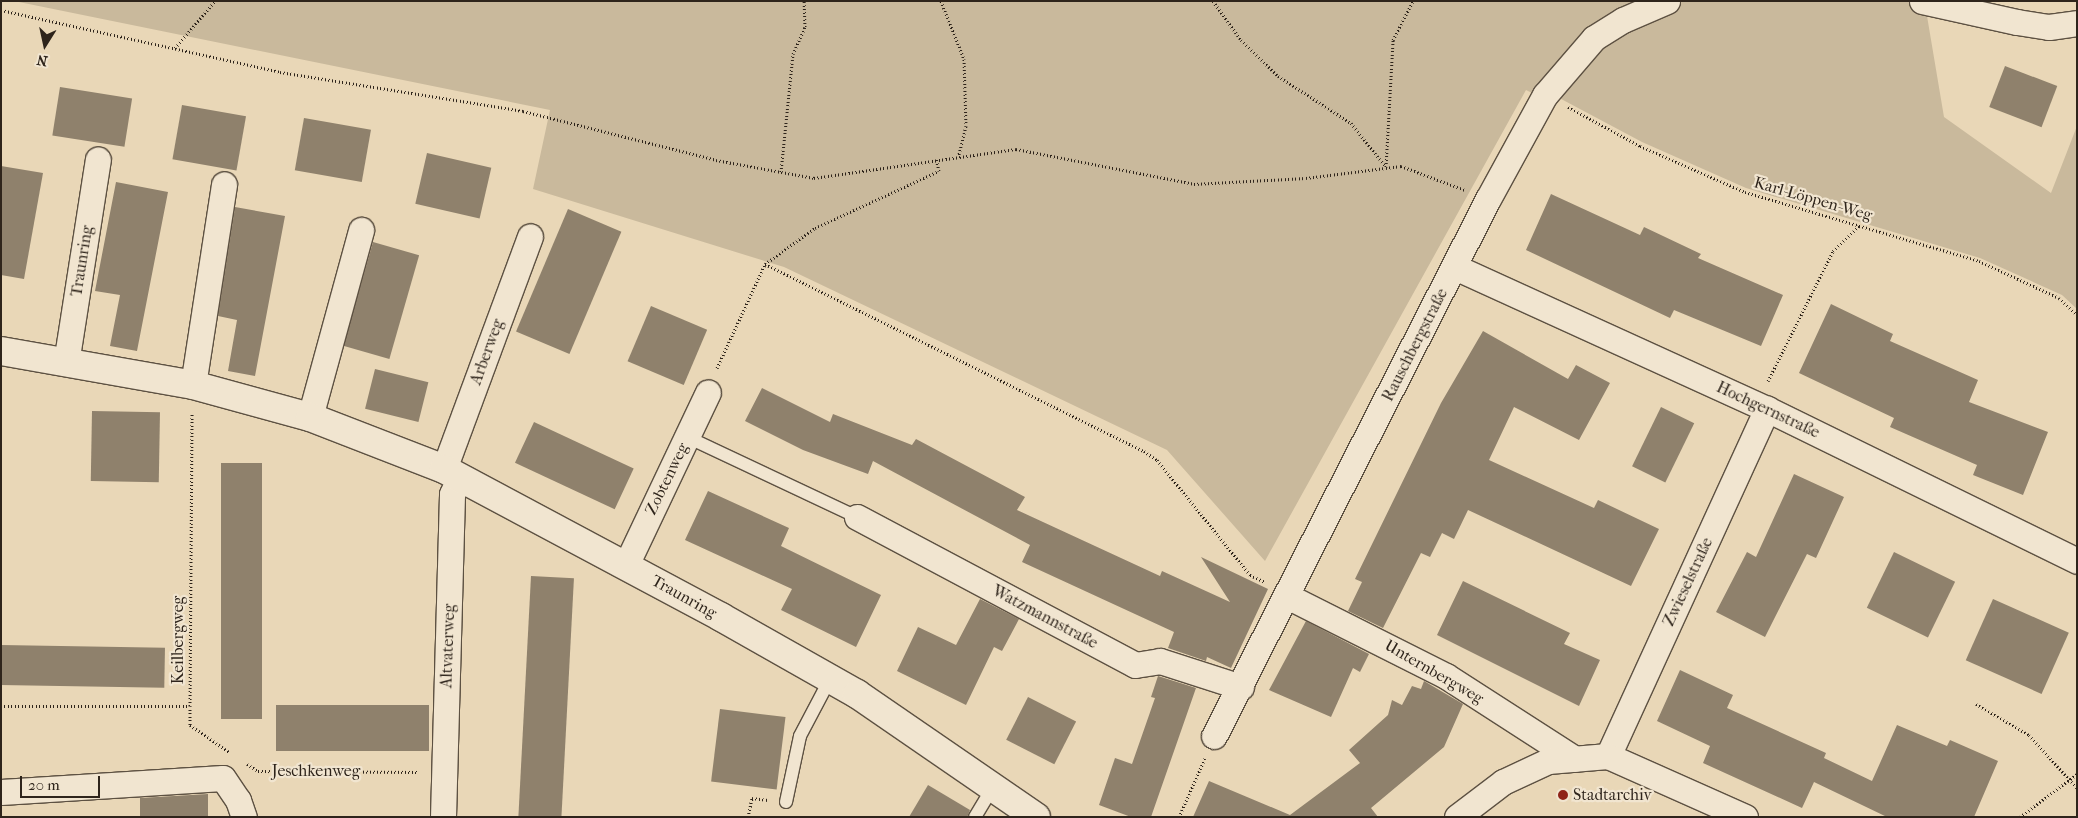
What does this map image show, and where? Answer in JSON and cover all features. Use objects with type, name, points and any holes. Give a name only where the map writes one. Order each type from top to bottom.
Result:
[{"type":"street","name":"Rauschbergstraße","points":[[1214,736],[1241,687],[1488,199],[1545,95],[1594,38],[1623,20],[1667,1]]},
{"type":"street","points":[[1922,1],[2017,22],[2048,26],[2077,23]]},
{"type":"street","name":"Traunring","points":[[66,363],[98,159]]},
{"type":"street","points":[[193,385],[224,184]]},
{"type":"street","points":[[310,417],[361,230]]},
{"type":"street","name":"Arberweg","points":[[452,473],[530,236]]},
{"type":"street","name":"Hochgernstraße","points":[[1455,267],[1762,406],[2077,561]]},
{"type":"street","name":"Traunring","points":[[1,351],[193,385],[310,417],[452,473],[626,565],[830,679],[1036,817]]},
{"type":"street","name":"Zobtenweg","points":[[626,565],[708,392]]},
{"type":"street","name":"Zwieselstraße","points":[[1608,756],[1762,406]]},
{"type":"street","name":"Altvaterweg","points":[[443,817],[452,473]]},
{"type":"street","name":"Watzmannstraße","points":[[857,516],[1135,665],[1160,661],[1241,687]]},
{"type":"street","name":"Unternbergweg","points":[[1287,596],[1446,676],[1575,759]]},
{"type":"street","points":[[1457,817],[1503,782],[1548,761],[1608,756],[1745,817]]},
{"type":"street","points":[[1,792],[224,778],[238,800],[244,817]]},
{"type":"lane","points":[[687,437],[857,516]]},
{"type":"lane","points":[[786,802],[800,736],[830,679]]},
{"type":"lane","points":[[975,817],[993,787]]},
{"type":"path","points":[[175,48],[215,1]]},
{"type":"path","points":[[781,172],[792,54],[805,28],[804,1]]},
{"type":"path","points":[[941,1],[964,59],[966,126],[959,155]]},
{"type":"path","points":[[1213,1],[1241,40],[1278,76],[1351,123],[1386,168]]},
{"type":"path","points":[[1386,168],[1393,40],[1413,1]]},
{"type":"path","points":[[1,10],[280,72],[523,111],[716,160],[814,178],[936,158],[1016,149],[1194,184],[1306,178],[1401,166],[1488,199]]},
{"type":"path","name":"Karl-Löppen-Weg","points":[[1545,95],[1640,146],[1744,192],[1979,261],[2059,298],[2077,315]]},
{"type":"path","points":[[708,392],[766,264],[816,228],[939,172],[936,158]]},
{"type":"path","points":[[1762,406],[1833,251],[1860,225]]},
{"type":"path","points":[[766,264],[1144,451],[1157,460],[1250,575],[1287,596]]},
{"type":"path","name":"Keilbergweg","points":[[1,706],[190,706],[193,385]]},
{"type":"path","points":[[1976,704],[2028,735],[2077,788]]},
{"type":"path","points":[[190,706],[190,725],[234,754]]},
{"type":"path","points":[[1179,817],[1214,736]]},
{"type":"path","name":"Jeschkenweg","points":[[242,760],[258,771],[444,772]]},
{"type":"path","points":[[2020,817],[2077,774]]},
{"type":"path","points":[[748,817],[752,798],[786,802]]},
{"type":"shaded area","points":[[14,1],[1912,1],[1927,16],[1944,117],[2051,193],[2077,126],[2077,309],[2062,295],[1980,258],[1746,188],[1642,142],[1548,92],[1544,99],[1526,90],[1265,561],[1167,450],[784,267],[533,189],[550,110]]},
{"type":"building","points":[[2005,66],[2057,86],[2042,127],[1989,107]]},
{"type":"building","points":[[60,87],[132,98],[124,147],[52,135]]},
{"type":"building","points":[[182,105],[246,116],[236,170],[172,159]]},
{"type":"building","points":[[304,118],[371,130],[362,182],[295,170]]},
{"type":"building","points":[[427,153],[491,168],[480,219],[415,204]]},
{"type":"building","points":[[1,166],[43,173],[24,279],[1,275]]},
{"type":"building","points":[[116,182],[168,192],[137,351],[110,346],[120,295],[95,291]]},
{"type":"building","points":[[1551,194],[1640,235],[1644,227],[1701,254],[1698,258],[1783,295],[1761,346],[1674,310],[1670,318],[1526,250]]},
{"type":"building","points":[[235,207],[285,216],[255,376],[228,371],[237,320],[218,316]]},
{"type":"building","points":[[568,209],[621,232],[569,354],[516,331]]},
{"type":"building","points":[[373,242],[419,255],[389,359],[343,346]]},
{"type":"building","points":[[1831,304],[1893,334],[1890,341],[1978,380],[1969,402],[2048,432],[2023,495],[1973,475],[1977,465],[1890,427],[1894,418],[1799,373]]},
{"type":"building","points":[[651,306],[707,330],[684,385],[628,361]]},
{"type":"building","points":[[1483,331],[1568,379],[1576,365],[1610,383],[1579,440],[1514,407],[1489,460],[1594,508],[1598,500],[1659,529],[1631,586],[1468,510],[1454,539],[1442,533],[1430,557],[1421,553],[1383,628],[1348,611],[1362,582],[1355,579],[1441,403]]},
{"type":"building","points":[[375,369],[428,382],[418,422],[365,409]]},
{"type":"building","points":[[762,388],[830,422],[833,414],[912,445],[916,439],[1025,497],[1017,510],[1160,576],[1162,571],[1230,602],[1201,557],[1268,589],[1231,668],[1207,657],[1206,661],[1168,648],[1174,632],[1022,562],[1030,545],[873,461],[868,474],[803,450],[745,421]]},
{"type":"building","points":[[1661,407],[1694,423],[1665,483],[1632,466]]},
{"type":"building","points":[[92,411],[160,412],[159,482],[91,481]]},
{"type":"building","points":[[534,422],[634,468],[615,509],[515,463]]},
{"type":"building","points":[[221,463],[262,463],[262,719],[221,719]]},
{"type":"building","points":[[1794,474],[1844,497],[1816,558],[1807,554],[1765,637],[1716,612],[1747,552],[1756,557]]},
{"type":"building","points":[[708,491],[789,528],[781,546],[881,595],[856,647],[781,610],[792,589],[685,540]]},
{"type":"building","points":[[1894,552],[1955,582],[1928,638],[1867,608]]},
{"type":"building","points":[[531,576],[574,578],[561,817],[518,817]]},
{"type":"building","points":[[1463,581],[1570,633],[1564,644],[1600,660],[1579,706],[1437,635]]},
{"type":"building","points":[[980,599],[1019,619],[1002,651],[994,647],[966,705],[897,671],[918,627],[956,645]]},
{"type":"building","points":[[1993,599],[2069,633],[2042,694],[1966,660]]},
{"type":"building","points":[[1306,621],[1369,654],[1360,672],[1353,668],[1331,717],[1269,690]]},
{"type":"building","points":[[1,645],[165,648],[164,688],[1,685]]},
{"type":"building","points":[[1680,670],[1733,695],[1727,708],[1826,753],[1824,758],[1872,781],[1897,725],[1947,746],[1950,740],[1998,761],[1974,817],[1887,817],[1814,782],[1802,808],[1703,763],[1710,746],[1657,721]]},
{"type":"building","points":[[1158,676],[1196,688],[1151,817],[1131,817],[1099,805],[1115,758],[1132,764],[1155,698],[1151,697]]},
{"type":"building","points":[[1424,681],[1463,704],[1444,747],[1371,808],[1378,817],[1193,817],[1209,781],[1290,815],[1360,763],[1349,750],[1388,715],[1392,700],[1402,705],[1412,686],[1421,689]]},
{"type":"building","points":[[1028,697],[1076,722],[1054,764],[1006,740]]},
{"type":"building","points":[[276,705],[429,705],[429,751],[276,751]]},
{"type":"building","points":[[720,709],[786,717],[777,789],[711,781]]},
{"type":"building","points":[[928,785],[970,810],[967,817],[909,817]]},
{"type":"building","points":[[208,794],[208,817],[140,817],[140,798]]},
{"type":"place","name":"Stadtarchiv","points":[[1563,795]]}]
